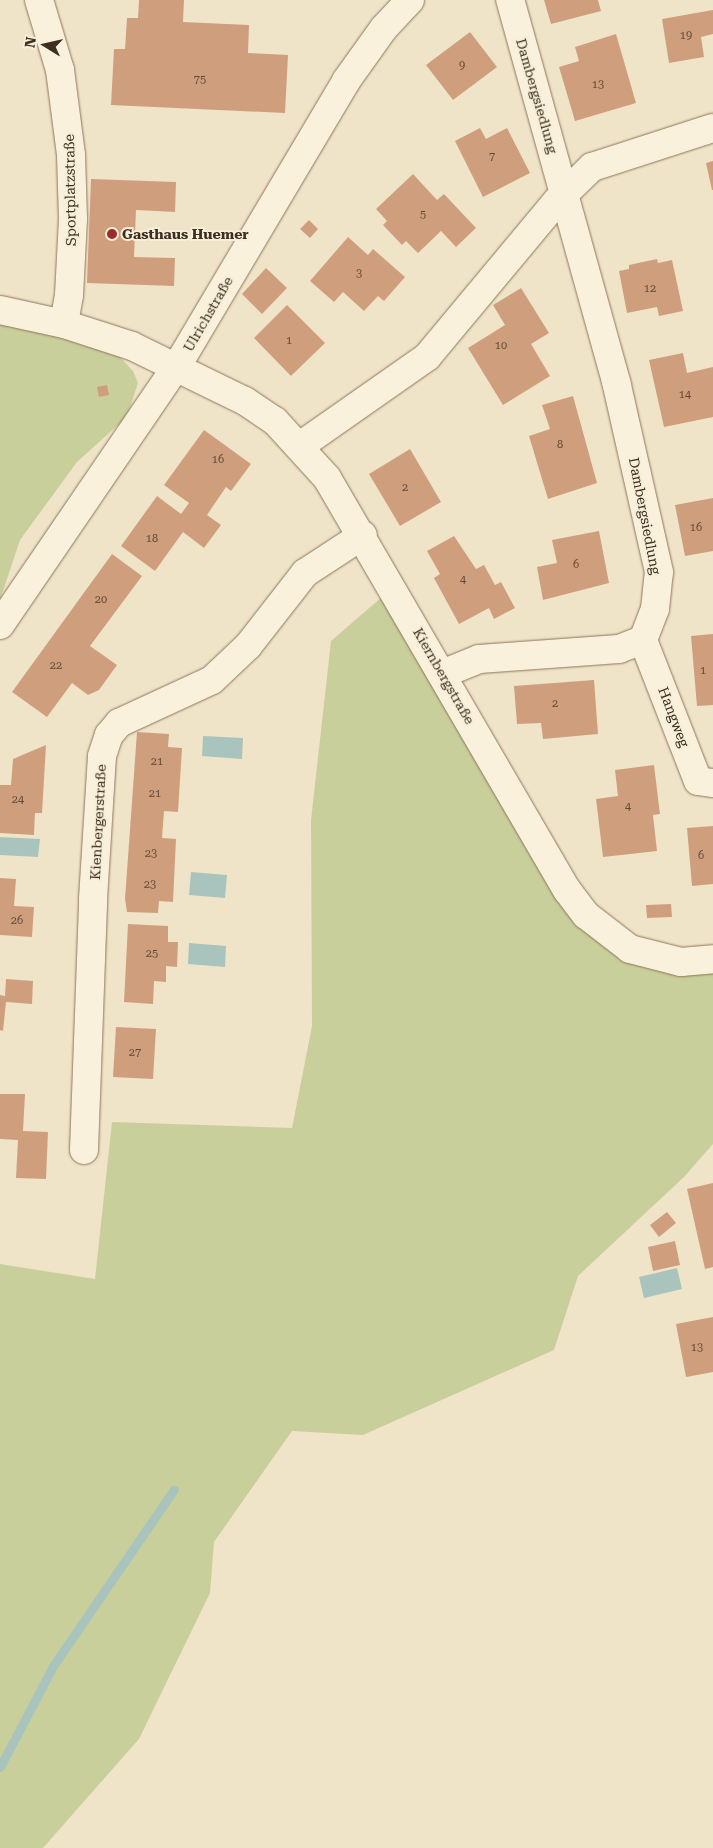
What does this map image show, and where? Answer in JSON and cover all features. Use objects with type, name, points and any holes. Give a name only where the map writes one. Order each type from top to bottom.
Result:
[{"type":"street","name":"Sportplatzstraße","points":[[39,0],[60,70],[72,155],[73,219],[69,295],[64,324]]},
{"type":"street","name":"Ulrichstraße","points":[[0,625],[178,366],[346,82],[384,28],[410,0]]},
{"type":"street","name":"Dambergsiedlung","points":[[510,0],[565,192],[617,385],[659,572],[655,609],[643,640]]},
{"type":"street","points":[[300,446],[427,357],[565,192],[592,167],[608,159],[713,128]]},
{"type":"street","points":[[0,310],[64,324],[178,366]]},
{"type":"street","name":"Kiernbergstraße","points":[[178,366],[245,401],[300,446],[327,478],[363,535],[442,674],[586,915],[630,949],[681,962],[713,959]]},
{"type":"street","name":"Kienbergerstraße","points":[[84,1150],[95,870],[102,756],[109,736],[120,723],[212,680],[248,646],[305,573],[363,535]]},
{"type":"street","points":[[442,674],[478,659],[619,649],[643,640]]},
{"type":"street","name":"Hangweg","points":[[643,640],[706,782]]},
{"type":"green space","points":[[0,319],[117,354],[133,371],[138,383],[127,417],[77,462],[20,540],[0,600]]},
{"type":"green space","points":[[383,596],[582,928],[610,951],[635,964],[713,969],[713,1144],[684,1177],[578,1276],[554,1350],[363,1435],[292,1431],[214,1542],[210,1593],[139,1739],[43,1848],[0,1848],[0,1264],[95,1279],[112,1122],[292,1128],[312,1026],[311,820],[331,641]]},
{"type":"water","points":[[203,736],[243,738],[242,759],[202,756]]},
{"type":"water","points":[[0,837],[40,839],[38,857],[0,855]]},
{"type":"water","points":[[191,872],[227,875],[225,898],[189,895]]},
{"type":"water","points":[[189,943],[226,946],[225,967],[188,964]]},
{"type":"water","points":[[677,1268],[682,1289],[644,1298],[639,1277]]},
{"type":"building","points":[[139,0],[184,0],[183,22],[249,25],[248,53],[288,55],[285,113],[111,105],[114,49],[125,49],[127,18],[138,18]]},
{"type":"building","points":[[544,0],[598,0],[601,11],[551,24]]},
{"type":"building","points":[[713,10],[713,34],[701,37],[704,57],[669,63],[662,19]]},
{"type":"building","points":[[470,32],[497,67],[453,100],[426,65]]},
{"type":"building","points":[[616,34],[636,103],[575,121],[559,67],[579,61],[575,47]]},
{"type":"building","points":[[480,128],[486,139],[507,128],[530,173],[483,197],[455,141]]},
{"type":"building","points":[[713,161],[713,190],[712,190],[706,163]]},
{"type":"building","points":[[413,174],[437,200],[444,194],[476,228],[456,247],[441,231],[418,253],[406,241],[402,245],[383,225],[387,221],[376,209]]},
{"type":"building","name":"Gasthaus Huemer","points":[[91,179],[176,182],[175,212],[136,210],[134,257],[175,258],[174,286],[87,283]]},
{"type":"building","points":[[309,220],[318,229],[310,238],[300,229]]},
{"type":"building","points":[[348,237],[368,255],[373,249],[405,277],[384,301],[378,296],[364,311],[343,292],[334,302],[310,281]]},
{"type":"building","points":[[657,259],[658,263],[672,260],[683,311],[659,316],[657,307],[627,313],[619,271],[629,269],[629,265]]},
{"type":"building","points":[[266,268],[287,288],[262,314],[242,294]]},
{"type":"building","points":[[521,288],[549,333],[531,344],[550,376],[503,405],[468,348],[505,325],[493,305]]},
{"type":"building","points":[[287,305],[325,343],[291,376],[254,338]]},
{"type":"building","points":[[683,353],[687,373],[713,367],[713,417],[664,427],[649,360]]},
{"type":"building","points":[[107,385],[109,395],[99,397],[97,387]]},
{"type":"building","points":[[573,396],[597,483],[548,499],[529,436],[550,429],[542,405]]},
{"type":"building","points":[[204,430],[251,464],[231,491],[226,487],[207,515],[221,525],[204,548],[183,532],[155,571],[121,546],[157,496],[181,514],[189,503],[164,485]]},
{"type":"building","points":[[410,449],[441,502],[400,526],[369,474]]},
{"type":"building","points":[[713,498],[713,551],[685,556],[675,505]]},
{"type":"building","points":[[599,531],[609,583],[543,600],[537,567],[557,563],[552,540]]},
{"type":"building","points":[[454,536],[476,569],[484,565],[495,585],[501,582],[515,608],[494,619],[489,608],[459,624],[434,578],[440,574],[427,551]]},
{"type":"building","points":[[112,554],[142,576],[90,646],[117,665],[99,690],[88,695],[72,683],[47,717],[12,692]]},
{"type":"building","points":[[713,634],[713,705],[697,706],[691,636]]},
{"type":"building","points":[[594,680],[598,734],[543,739],[541,723],[517,724],[514,686]]},
{"type":"building","points":[[137,732],[169,734],[168,747],[182,748],[178,812],[164,811],[162,838],[176,839],[173,902],[159,901],[158,913],[127,912],[125,899]]},
{"type":"building","points":[[46,745],[42,813],[35,813],[34,835],[0,833],[0,785],[11,785],[13,759]]},
{"type":"building","points":[[654,765],[660,814],[653,815],[657,851],[603,857],[596,799],[618,796],[615,770]]},
{"type":"building","points":[[713,826],[713,884],[692,886],[687,828]]},
{"type":"building","points":[[0,878],[16,879],[14,906],[34,907],[32,937],[0,935]]},
{"type":"building","points":[[671,904],[672,917],[647,918],[646,905]]},
{"type":"building","points":[[128,924],[168,926],[168,942],[178,942],[177,967],[166,966],[166,982],[154,981],[153,1004],[124,1002]]},
{"type":"building","points":[[6,979],[33,981],[32,1004],[6,1002],[3,1031],[0,1030],[0,995],[5,996]]},
{"type":"building","points":[[116,1027],[156,1029],[153,1079],[113,1077]]},
{"type":"building","points":[[0,1094],[25,1094],[23,1131],[48,1132],[46,1179],[16,1178],[18,1140],[0,1139]]},
{"type":"building","points":[[713,1183],[713,1267],[705,1269],[687,1189]]},
{"type":"building","points":[[667,1212],[676,1223],[659,1237],[650,1225]]},
{"type":"building","points":[[675,1241],[680,1265],[653,1271],[648,1247]]},
{"type":"building","points":[[713,1317],[713,1372],[686,1377],[676,1324]]},
{"type":"waterway","points":[[0,1767],[53,1666],[174,1489]]},
{"type":"place","name":"Gasthaus Huemer","points":[[112,234]]}]
